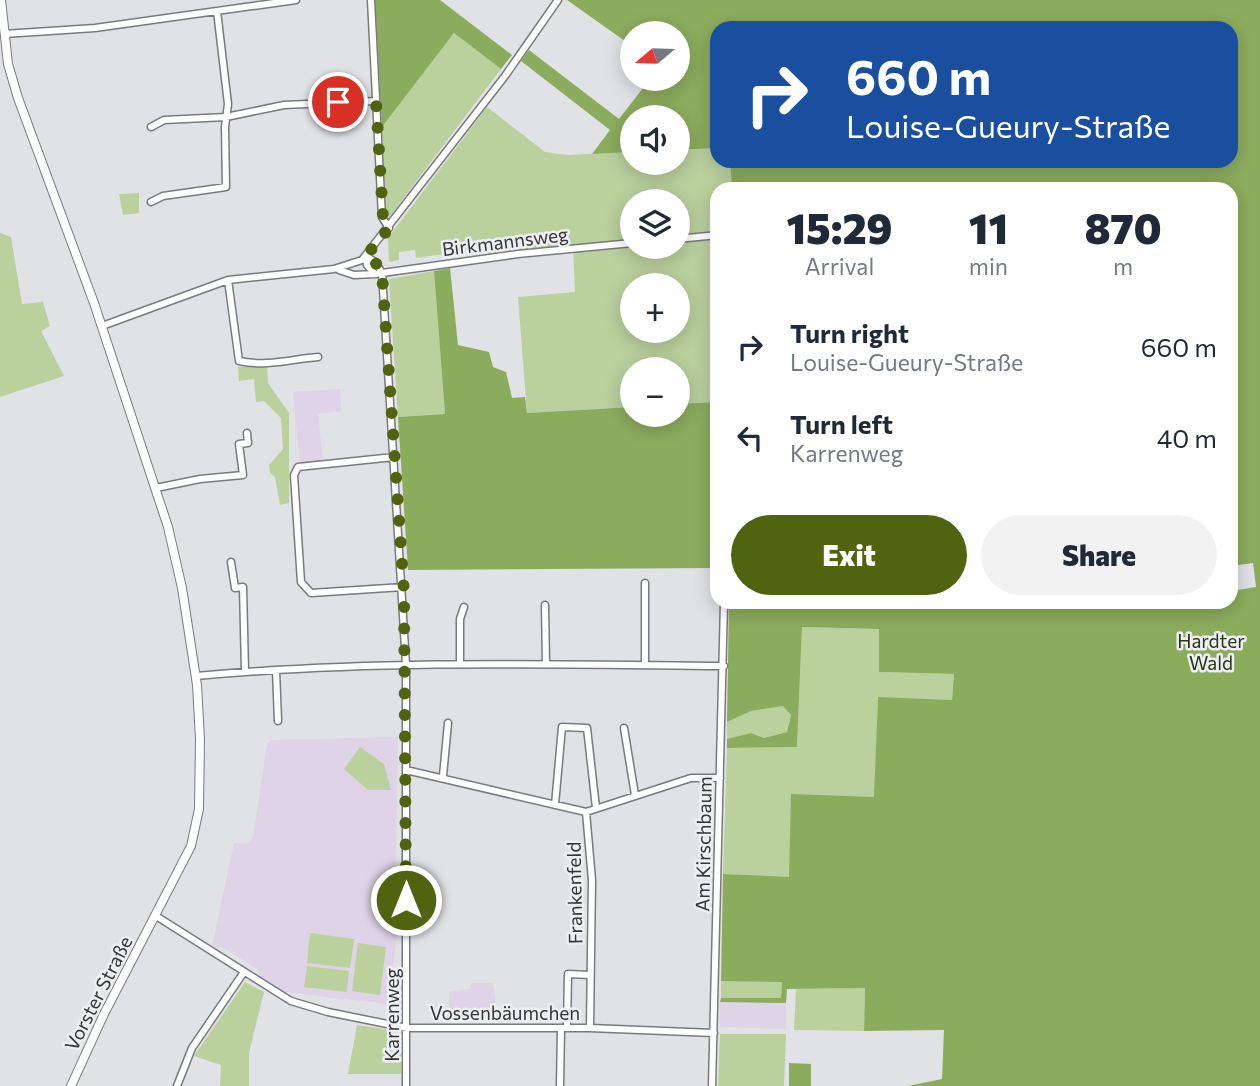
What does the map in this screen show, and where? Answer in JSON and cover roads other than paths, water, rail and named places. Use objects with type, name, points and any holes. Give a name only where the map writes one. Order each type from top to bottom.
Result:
[{"type":"main road","points":[[1,0],[4,34]]},
{"type":"main road","name":"Vorster Straße","points":[[4,34],[18,98],[102,326],[156,488],[181,588],[196,676],[201,764],[198,814],[191,846],[104,1014],[71,1086]]},
{"type":"street","points":[[4,34],[95,28],[296,0]]},
{"type":"street","points":[[371,0],[383,217],[389,228]]},
{"type":"street","points":[[102,326],[228,279],[334,269],[353,265],[366,256],[558,0]]},
{"type":"street","points":[[151,202],[163,196],[226,187],[224,60],[217,11]]},
{"type":"street","points":[[151,127],[164,120],[226,117],[284,105],[376,101]]},
{"type":"street","points":[[690,238],[710,236]]},
{"type":"street","name":"Birkmannsweg","points":[[378,274],[519,254],[620,244]]},
{"type":"street","points":[[334,269],[354,275],[378,274],[375,262],[366,256]]},
{"type":"street","name":"Karrenweg","points":[[378,274],[394,457],[406,665],[406,1086]]},
{"type":"street","points":[[228,279],[239,362],[282,364],[291,359],[318,357]]},
{"type":"street","points":[[156,488],[200,478],[243,475],[239,444],[248,443],[247,433]]},
{"type":"street","points":[[394,457],[298,467],[294,475],[301,572],[305,589],[311,593],[403,587]]},
{"type":"street","points":[[231,562],[235,588],[243,587],[245,671]]},
{"type":"street","points":[[645,583],[645,665]]},
{"type":"street","points":[[545,605],[546,664]]},
{"type":"street","points":[[460,664],[460,619],[464,607]]},
{"type":"street","name":"Am Kirschbaum","points":[[712,1086],[724,609]]},
{"type":"street","points":[[196,676],[245,671],[406,665],[724,666]]},
{"type":"street","points":[[276,670],[278,721]]},
{"type":"street","points":[[443,776],[448,723]]},
{"type":"street","points":[[555,805],[562,727],[587,728],[596,808]]},
{"type":"street","points":[[624,728],[635,795]]},
{"type":"street","points":[[406,770],[443,776],[586,812],[691,778],[720,778]]},
{"type":"street","name":"Frankenfeld","points":[[586,812],[592,880],[590,1028]]},
{"type":"street","name":"Vossenbäumchen","points":[[156,916],[244,972],[306,1007],[407,1028],[590,1028],[714,1033]]},
{"type":"street","points":[[177,1086],[200,1035],[244,972]]},
{"type":"street","points":[[559,1086],[568,974],[590,975]]},
{"type":"park label","name":"Hardter Wald","points":[[1211,651]]}]
